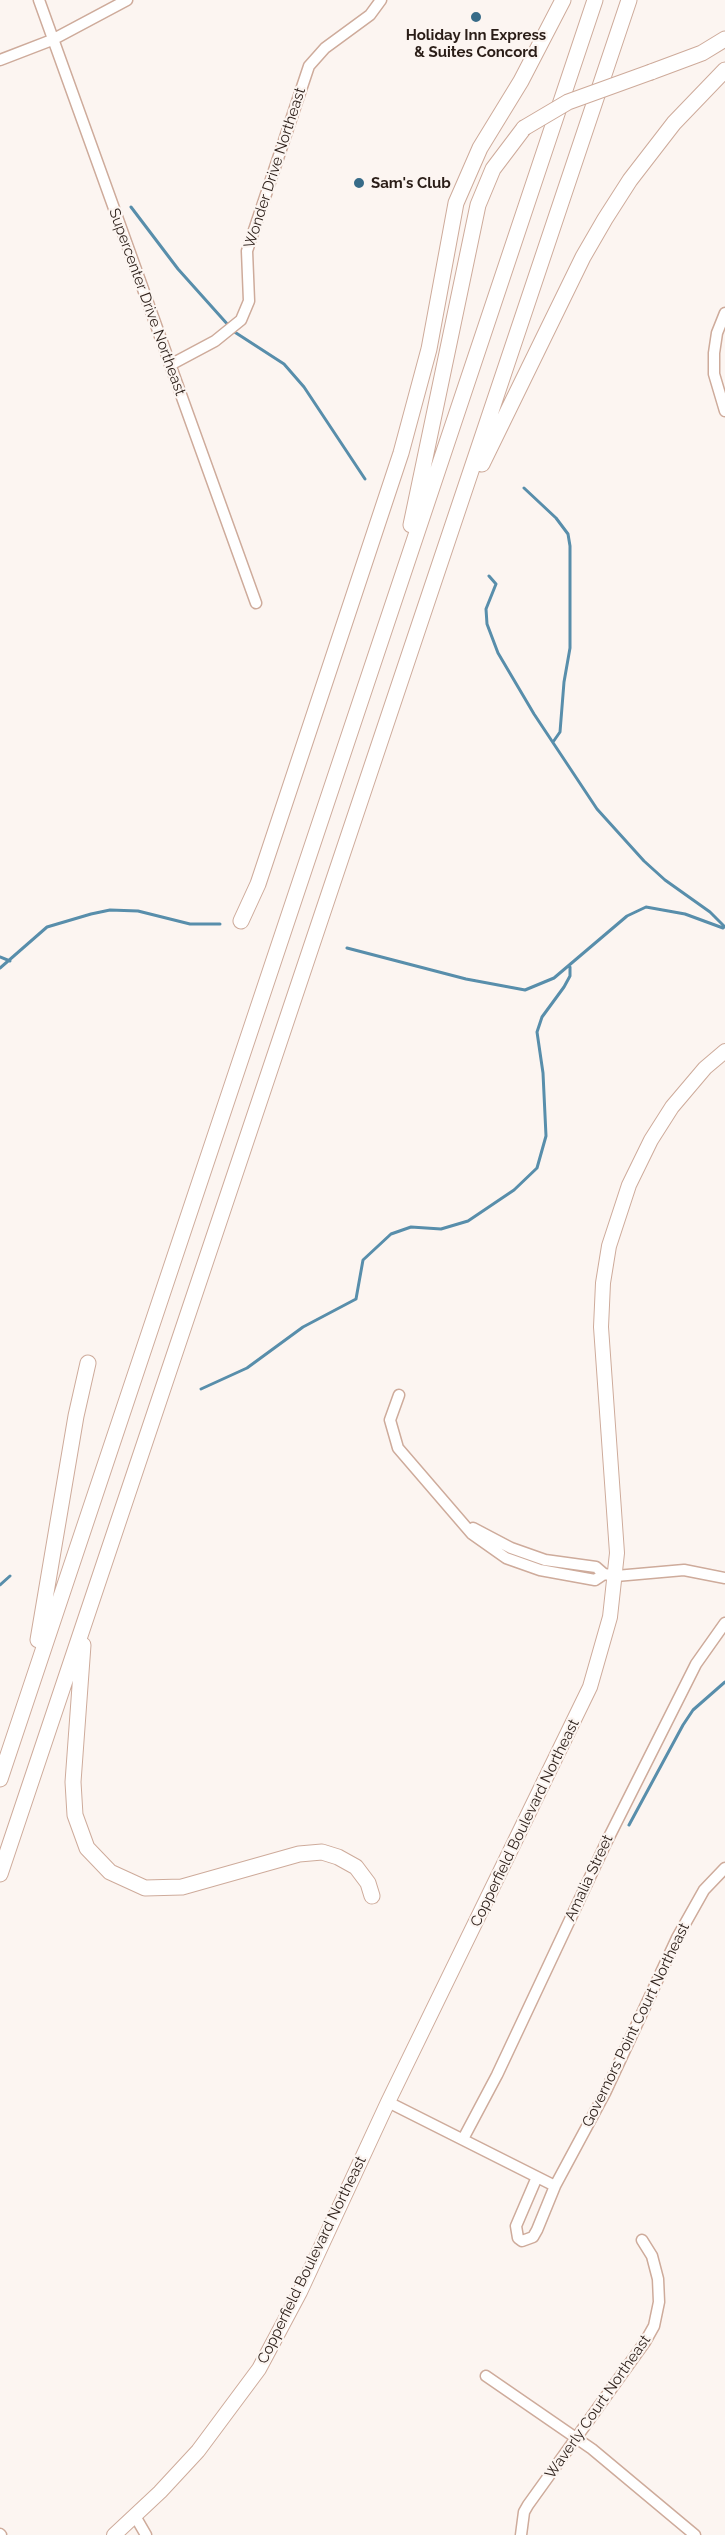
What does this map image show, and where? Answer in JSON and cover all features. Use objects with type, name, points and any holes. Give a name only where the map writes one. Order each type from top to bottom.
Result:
[{"type":"highway","points":[[241,921],[258,884],[401,453],[429,349],[456,203],[480,148],[521,81],[563,0]]},
{"type":"highway","points":[[0,1779],[595,0]]},
{"type":"highway","points":[[0,1874],[629,0]]},
{"type":"highway","points":[[398,588],[478,205],[493,169],[524,128],[568,102],[679,63],[725,39]]},
{"type":"highway","points":[[456,518],[583,257],[605,219],[630,180],[674,123],[725,70]]},
{"type":"highway","points":[[31,1686],[75,1416],[88,1363]]},
{"type":"highway","points":[[85,1621],[74,1773],[75,1815],[84,1840],[98,1862],[127,1882],[145,1888],[164,1888],[202,1881],[299,1854],[322,1852],[338,1857],[356,1867],[368,1883],[372,1896]]},
{"type":"main road","name":"Copperfield Boulevard Northeast","points":[[114,2535],[198,2451],[251,2382],[300,2292],[388,2102],[409,2063],[590,1687],[610,1617],[610,1575],[616,1519],[601,1328],[603,1283],[609,1246],[629,1185],[651,1140],[672,1107],[705,1068],[725,1051]]},
{"type":"street","name":"Supercenter Drive Northeast","points":[[39,0],[256,603]]},
{"type":"street","points":[[0,60],[52,40],[127,0]]},
{"type":"street","name":"Wonder Drive Northeast","points":[[170,365],[225,334],[241,320],[249,301],[247,251],[309,66],[325,48],[370,15],[381,0]]},
{"type":"street","points":[[725,313],[717,333],[714,353],[714,374],[725,411]]},
{"type":"street","points":[[399,1395],[390,1420],[398,1448],[472,1534],[506,1558],[540,1570],[595,1580],[610,1575],[684,1570],[725,1578]]},
{"type":"street","name":"Amalia Street","points":[[463,2139],[680,1695],[696,1664],[725,1623]]},
{"type":"street","name":"Governors Point Court Northeast","points":[[537,2177],[516,2226],[518,2238],[522,2241],[533,2237],[555,2187],[605,2093],[677,1938],[704,1890],[725,1868]]},
{"type":"street","points":[[388,2102],[555,2187]]},
{"type":"street","name":"Waverly Court Northeast","points":[[521,2535],[528,2505],[645,2342],[654,2326],[659,2302],[658,2279],[652,2256],[642,2240]]},
{"type":"street","points":[[486,2376],[577,2438],[695,2535]]},
{"type":"street","points":[[135,2516],[146,2535]]},
{"type":"waterway","points":[[131,207],[178,269],[229,326]]},
{"type":"waterway","points":[[233,331],[284,364],[304,387],[365,479]]},
{"type":"waterway","points":[[524,488],[556,518],[568,534],[570,546],[570,648],[564,682],[560,732],[553,742]]},
{"type":"waterway","points":[[489,576],[496,584],[486,609],[487,624],[498,653],[534,714],[597,809],[644,861],[665,880],[710,912],[725,927]]},
{"type":"waterway","points":[[347,948],[466,979],[525,990],[554,978],[627,916],[646,907],[685,914],[723,928]]},
{"type":"waterway","points":[[0,968],[47,927],[110,910],[138,911],[190,924],[220,924]]},
{"type":"waterway","points":[[0,957],[10,961]]},
{"type":"waterway","points":[[201,1389],[247,1368],[303,1327],[356,1299],[363,1260],[391,1234],[411,1227],[441,1229],[468,1221],[514,1190],[537,1168],[546,1136],[543,1073],[537,1032],[542,1017],[570,976],[570,967]]},
{"type":"waterway","points":[[0,1585],[10,1576]]},
{"type":"waterway","points":[[629,1825],[693,1710],[725,1682]]},
{"type":"place","name":"Holiday Inn Express & Suites Concord","points":[[476,17]]},
{"type":"place","name":"Sam's Club","points":[[359,183]]}]
